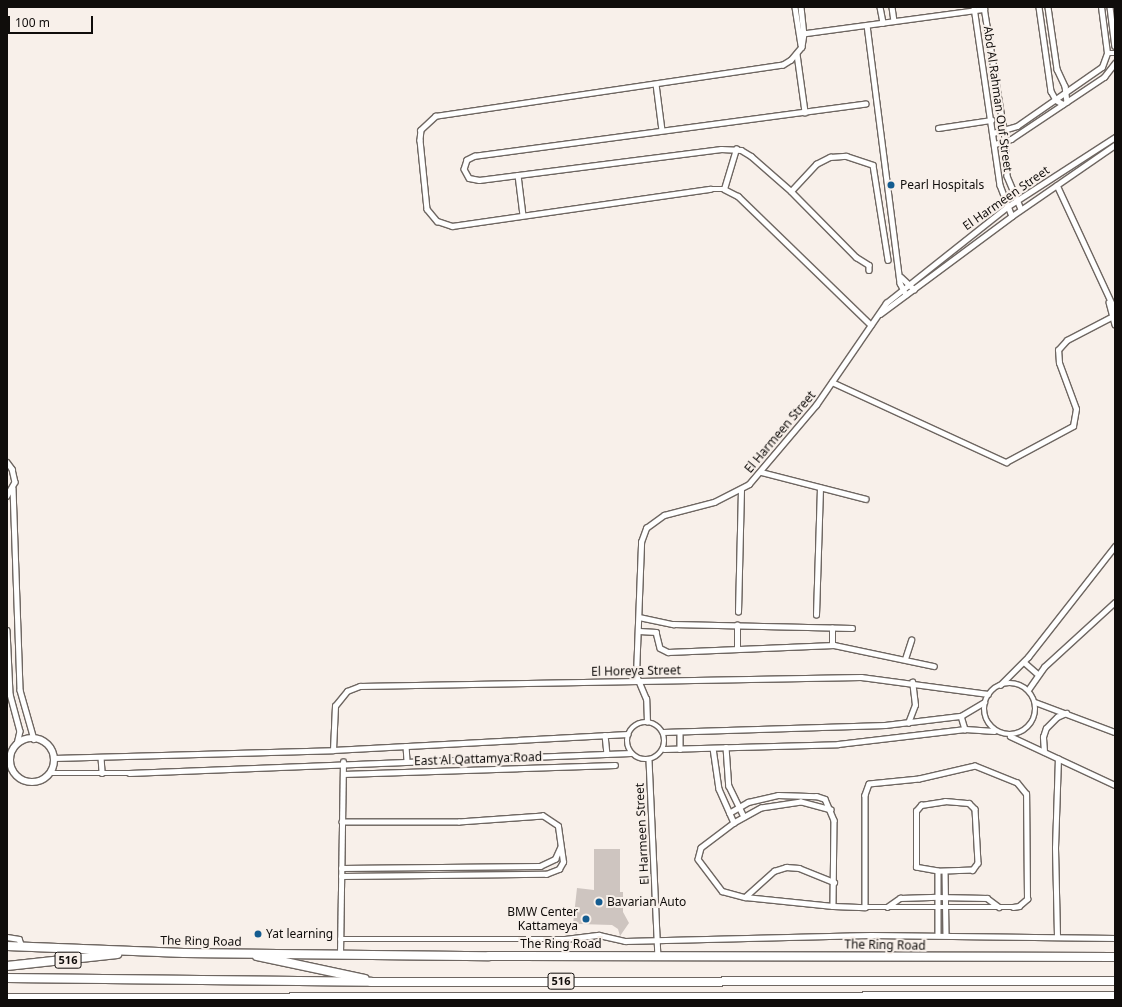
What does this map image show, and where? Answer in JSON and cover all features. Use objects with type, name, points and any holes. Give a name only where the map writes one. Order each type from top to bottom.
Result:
[{"type":"highway","name":"The Ring Road","points":[[7,946],[129,951],[242,953],[1115,957]]},
{"type":"highway","name":"516","points":[[22,964],[100,950]]},
{"type":"highway","name":"516","points":[[7,966],[129,951]]},
{"type":"highway","name":"516","points":[[242,953],[371,982]]},
{"type":"highway","name":"516","points":[[7,978],[371,982],[1115,981]]},
{"type":"highway","name":"516","points":[[7,998],[1115,996]]},
{"type":"highway","name":"516","points":[[54,998],[69,1000]]},
{"type":"street","points":[[795,7],[802,34]]},
{"type":"street","points":[[801,7],[802,47],[797,54],[783,65],[446,113],[427,121],[420,140],[427,209],[431,216],[452,226],[710,188],[724,189],[738,196],[871,325]]},
{"type":"street","points":[[880,7],[883,23]]},
{"type":"street","points":[[892,7],[894,22]]},
{"type":"street","points":[[1039,7],[1054,98]]},
{"type":"street","points":[[1048,7],[1057,69],[1066,91],[1065,103]]},
{"type":"street","points":[[993,133],[1017,126],[1054,98],[1102,67],[1107,53],[1101,7]]},
{"type":"street","points":[[1110,7],[1115,46]]},
{"type":"street","points":[[802,34],[984,8]]},
{"type":"street","name":"Abd Al Rahman Ouf Street","points":[[984,8],[1004,130],[1007,176],[1021,210]]},
{"type":"street","name":"Abd Al Rahman Ouf Street","points":[[975,9],[1000,185],[1007,208],[1012,216]]},
{"type":"street","points":[[867,25],[887,194],[902,289],[906,295]]},
{"type":"street","points":[[1107,53],[1115,53]]},
{"type":"street","points":[[797,54],[805,112]]},
{"type":"street","points":[[994,144],[1004,142],[1065,103],[1109,73],[1115,63]]},
{"type":"street","points":[[656,84],[662,130]]},
{"type":"street","points":[[1054,98],[1065,103]]},
{"type":"street","points":[[866,104],[475,156],[465,165],[466,174],[474,180],[736,149],[751,156],[791,190],[856,256],[869,264],[869,270]]},
{"type":"street","points":[[938,128],[991,120]]},
{"type":"street","name":"El Harmeen Street","points":[[647,722],[646,699],[638,681],[641,542],[646,528],[664,515],[700,506],[741,490],[761,472],[832,382],[880,314],[884,306],[902,289],[1016,201],[1115,137]]},
{"type":"street","name":"El Harmeen Street","points":[[880,314],[1012,216],[1115,145]]},
{"type":"street","points":[[724,189],[736,149]]},
{"type":"street","points":[[791,190],[822,160],[846,156],[874,166],[888,260]]},
{"type":"street","points":[[518,175],[523,215]]},
{"type":"street","points":[[1057,185],[1108,301],[1115,324]]},
{"type":"street","points":[[879,195],[887,194]]},
{"type":"street","points":[[881,206],[889,204]]},
{"type":"street","points":[[901,277],[914,289]]},
{"type":"street","points":[[1108,301],[1115,310]]},
{"type":"street","points":[[832,382],[1006,462],[1073,426],[1076,409],[1059,363],[1058,350],[1067,340],[1113,316]]},
{"type":"street","points":[[7,462],[14,475],[13,488],[20,690],[34,739]]},
{"type":"street","points":[[761,472],[866,500]]},
{"type":"street","points":[[7,496],[13,488]]},
{"type":"street","points":[[816,615],[820,488]]},
{"type":"street","points":[[738,612],[741,490]]},
{"type":"street","points":[[994,731],[985,718],[984,702],[988,694],[1000,685],[1024,662],[1115,546]]},
{"type":"street","points":[[1028,690],[1038,674],[1115,602]]},
{"type":"street","points":[[639,617],[673,624],[852,628]]},
{"type":"street","points":[[736,649],[737,625]]},
{"type":"street","points":[[832,628],[832,645]]},
{"type":"street","points":[[7,630],[10,694],[20,731],[17,744],[9,754],[10,763],[14,773],[22,780],[32,782],[42,780],[50,772],[54,758],[47,745],[34,739],[17,744]]},
{"type":"street","points":[[638,631],[656,632],[660,648],[666,652],[832,645],[934,666]]},
{"type":"street","points":[[905,659],[912,640]]},
{"type":"street","points":[[1024,662],[1038,674]]},
{"type":"street","name":"El Horeya Street","points":[[333,750],[335,706],[347,692],[360,686],[861,677],[912,682],[988,694]]},
{"type":"street","points":[[908,723],[915,705],[912,682]]},
{"type":"street","points":[[1000,685],[1015,684],[1028,690],[1035,702],[1035,718],[1031,725],[1022,733],[1010,736]]},
{"type":"street","points":[[663,732],[846,728],[908,723],[961,716],[984,702]]},
{"type":"street","points":[[1035,702],[1115,732]]},
{"type":"street","points":[[1044,752],[1042,742],[1046,728],[1053,720],[1066,713]]},
{"type":"street","points":[[961,716],[965,730]]},
{"type":"street","points":[[647,722],[656,725],[663,732],[664,749],[658,756],[649,760],[639,759],[631,753],[627,744],[628,734],[635,725],[647,722]]},
{"type":"street","points":[[664,749],[854,744],[965,730],[994,731],[1010,736],[1115,785]]},
{"type":"street","points":[[680,732],[680,748]]},
{"type":"street","points":[[54,758],[333,750],[628,734]]},
{"type":"street","points":[[606,735],[607,754]]},
{"type":"street","points":[[406,746],[407,760]]},
{"type":"street","points":[[713,748],[719,789],[734,823]]},
{"type":"street","points":[[726,748],[728,779],[738,806],[744,817]]},
{"type":"street","points":[[50,772],[102,773],[343,762],[631,753]]},
{"type":"street","points":[[101,757],[102,773]]},
{"type":"street","points":[[1057,936],[1055,848],[1058,758]]},
{"type":"street","name":"El Harmeen Street","points":[[649,760],[658,956]]},
{"type":"street","points":[[340,953],[343,762]]},
{"type":"street","name":"East Al Qattamya Road","points":[[343,774],[615,765]]},
{"type":"street","points":[[831,810],[813,803],[789,802],[761,808],[734,823],[701,848],[697,857],[722,891],[746,897],[833,906],[865,907],[1019,906],[1027,901],[1027,796],[1017,783],[975,766],[919,779],[868,786],[865,907]]},
{"type":"street","points":[[7,773],[14,773]]},
{"type":"street","points":[[729,813],[738,806],[762,797],[788,794],[819,796],[828,802],[831,810],[834,882],[833,906]]},
{"type":"street","points":[[788,794],[789,802]]},
{"type":"street","points":[[937,801],[969,804],[976,812],[977,865],[971,871],[945,871],[916,867],[916,811],[921,805],[937,801]]},
{"type":"street","points":[[341,876],[549,874],[559,869],[563,862],[558,826],[543,816],[459,822],[342,822]]},
{"type":"street","points":[[341,868],[532,866],[552,862],[561,846]]},
{"type":"street","points":[[532,866],[532,875]]},
{"type":"street","points":[[389,867],[389,876]]},
{"type":"street","points":[[455,867],[455,875]]},
{"type":"street","points":[[746,897],[774,871],[786,867],[799,868],[834,882]]},
{"type":"street","points":[[938,871],[938,935]]},
{"type":"street","points":[[945,871],[946,935]]},
{"type":"street","points":[[887,907],[900,898],[938,897],[987,898],[999,907]]},
{"type":"street","points":[[340,938],[565,938],[599,935],[622,941],[946,935],[1115,938]]},
{"type":"street","points":[[7,937],[18,938],[22,946]]},
{"type":"building","name":"Bavarian Auto","points":[[594,849],[620,849],[620,892],[623,892],[623,912],[629,923],[620,936],[618,929],[612,925],[579,924],[576,934],[573,924],[577,888],[594,890]]},
{"type":"place","name":"Pearl Hospitals","points":[[891,185]]},
{"type":"place","name":"Bavarian Auto","points":[[599,902]]},
{"type":"place","name":"BMW Center Kattameya","points":[[586,919]]},
{"type":"place","name":"Yat learning","points":[[258,934]]}]
